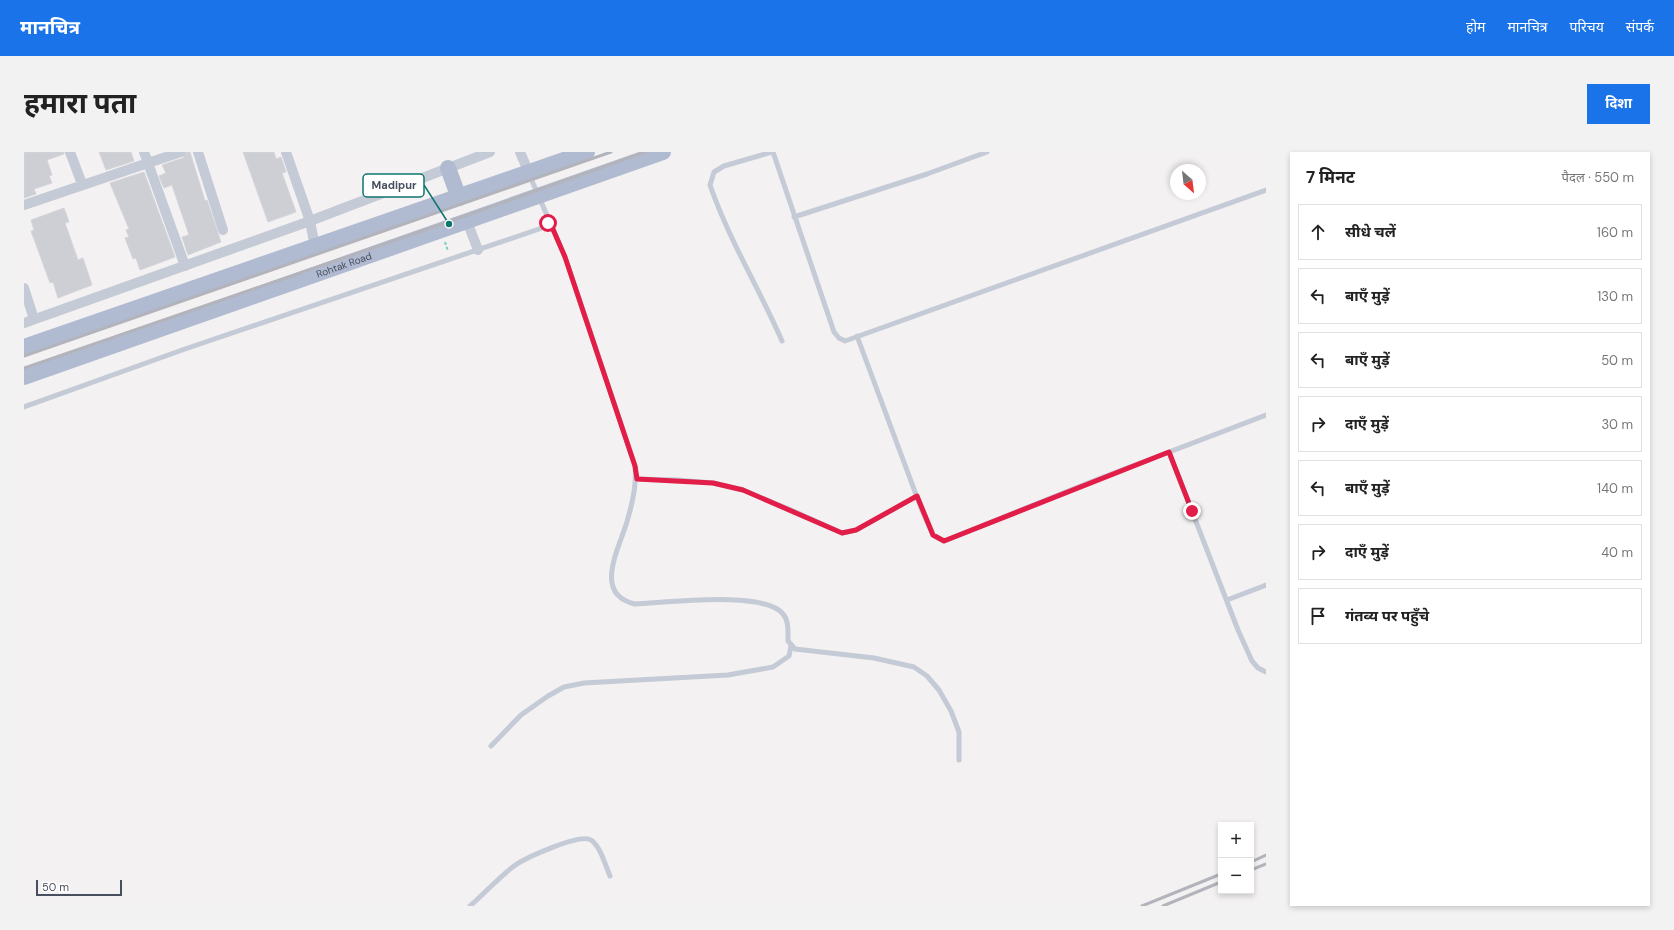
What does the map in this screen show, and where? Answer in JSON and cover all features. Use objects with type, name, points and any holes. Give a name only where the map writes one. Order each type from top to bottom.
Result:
[{"type":"main road","points":[[24,347],[459,198],[587,152]]},
{"type":"main road","name":"Rohtak Road","points":[[24,377],[663,152]]},
{"type":"main road","points":[[448,168],[459,198]]},
{"type":"street","points":[[70,152],[82,184]]},
{"type":"street","points":[[144,152],[185,266]]},
{"type":"street","points":[[24,205],[82,184],[181,152]]},
{"type":"street","points":[[198,152],[223,230]]},
{"type":"street","points":[[286,152],[310,221],[315,247]]},
{"type":"street","points":[[24,323],[310,221],[490,152]]},
{"type":"street","points":[[520,152],[529,173]]},
{"type":"street","points":[[467,221],[478,250]]},
{"type":"street","points":[[24,288],[34,319]]},
{"type":"lane","points":[[782,341],[764,299],[748,274],[710,185],[714,172],[724,166],[773,152],[834,332],[839,338],[845,341],[1266,190]]},
{"type":"lane","points":[[794,217],[927,174],[987,152]]},
{"type":"lane","points":[[529,173],[565,257],[635,466],[637,479],[628,519],[611,573],[612,588],[617,597],[625,602],[635,604],[739,600],[757,601],[770,605],[782,612],[785,617],[788,641],[791,646],[802,650],[881,659],[914,667],[927,676],[939,690],[951,711],[959,732],[959,760]]},
{"type":"lane","points":[[24,407],[185,349],[542,228],[548,223],[549,220]]},
{"type":"lane","points":[[858,336],[917,496],[933,535],[944,541],[1266,415]]},
{"type":"lane","points":[[1169,452],[1252,661],[1258,668],[1266,672]]},
{"type":"lane","points":[[637,479],[713,483],[743,490],[842,533],[856,530],[917,496]]},
{"type":"lane","points":[[1227,600],[1266,586]]},
{"type":"lane","points":[[491,746],[521,715],[564,687],[584,683],[736,674],[773,667],[789,656],[791,646]]},
{"type":"lane","points":[[470,906],[514,866],[573,840],[584,838],[591,840],[597,847],[610,876]]},
{"type":"building","points":[[24,152],[64,152],[64,154],[47,160],[52,175],[49,176],[52,183],[34,189],[36,194],[24,198]]},
{"type":"building","points":[[99,152],[131,152],[134,161],[106,170]]},
{"type":"building","points":[[187,152],[190,152],[205,201],[207,200],[221,242],[188,255],[182,237],[189,235],[172,185],[164,188],[159,176],[166,173],[162,165],[183,158]]},
{"type":"building","points":[[243,152],[274,152],[276,159],[281,157],[286,172],[282,173],[296,212],[268,222]]},
{"type":"building","points":[[144,172],[175,257],[140,270],[136,258],[133,259],[125,238],[129,237],[126,230],[129,229],[110,183]]},
{"type":"building","points":[[64,208],[69,222],[65,223],[78,260],[83,258],[92,285],[58,298],[53,282],[50,283],[31,231],[34,230],[31,220]]},
{"type":"railway","points":[[24,356],[611,152]]},
{"type":"railway","points":[[24,368],[448,222],[645,152]]},
{"type":"railway","points":[[1254,861],[1266,855]]},
{"type":"railway","points":[[1254,869],[1266,864]]},
{"type":"railway","points":[[1142,906],[1218,875]]},
{"type":"railway","points":[[1163,906],[1218,883]]},
{"type":"place","name":"Madipur","points":[[449,224]]},
{"type":"route","points":[[548,223],[549,220],[565,257],[635,466],[637,479],[713,483],[743,490],[842,533],[856,530],[917,496],[933,535],[944,541],[951,540],[1093,481],[1169,452],[1192,511]]}]
